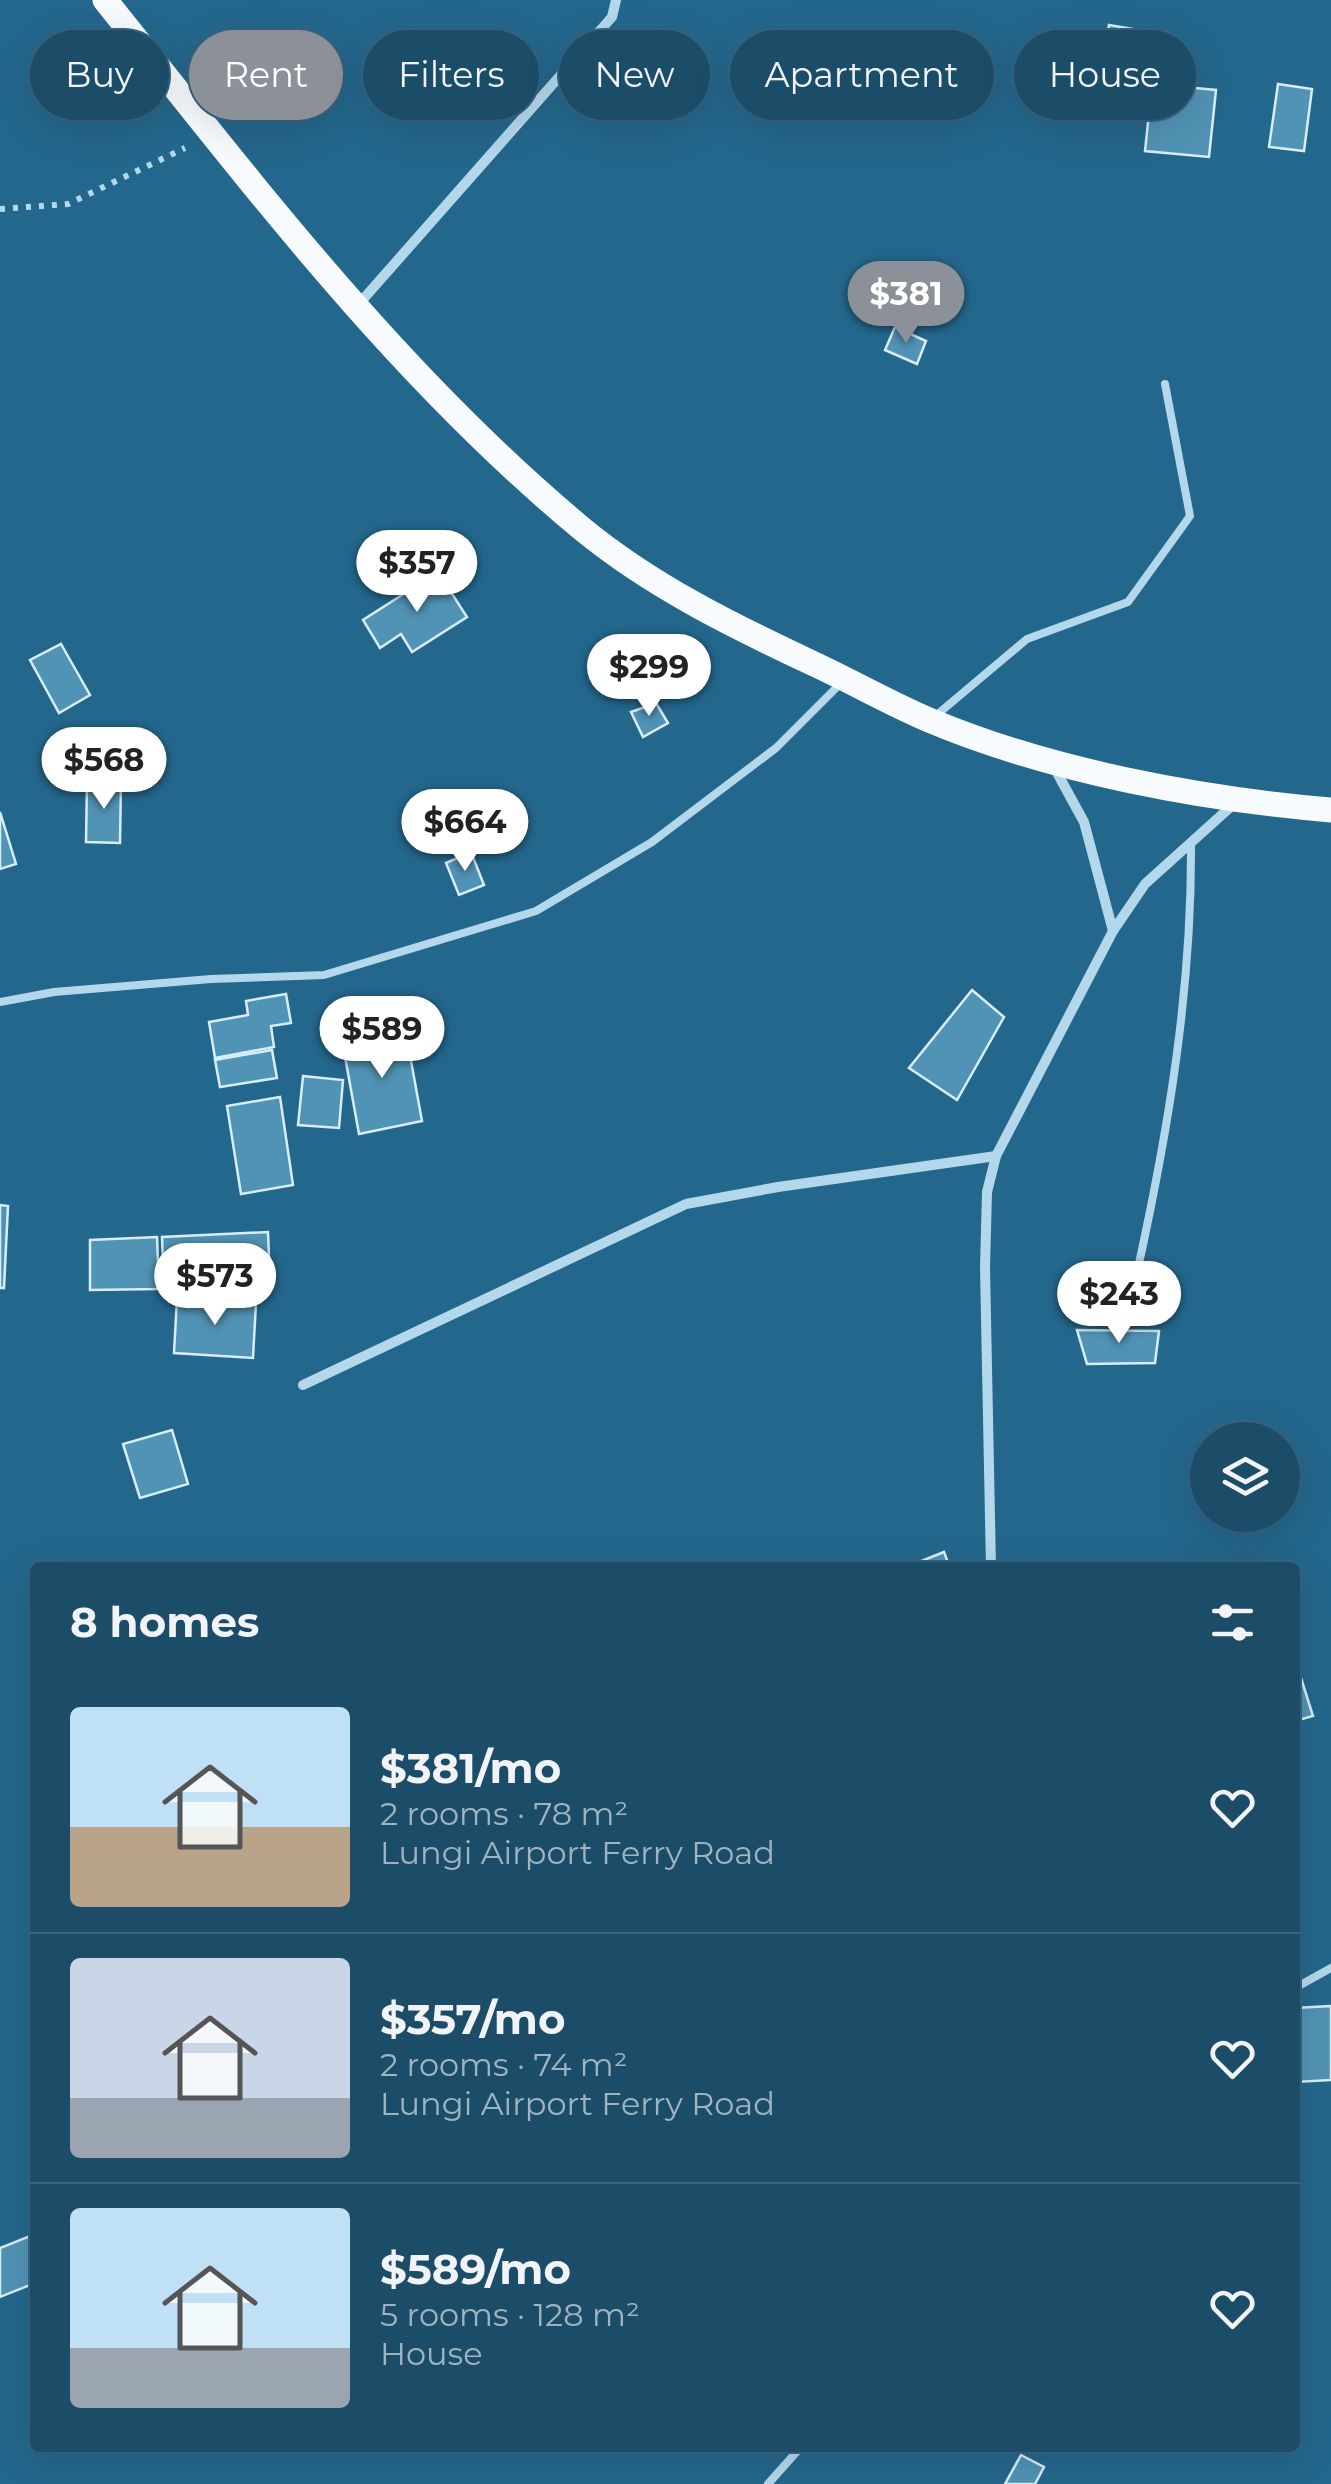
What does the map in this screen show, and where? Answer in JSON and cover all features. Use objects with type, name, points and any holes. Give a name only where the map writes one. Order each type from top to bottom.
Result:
[{"type":"main road","points":[[105,0],[354,309],[473,433],[584,531],[708,615],[930,720],[1050,760],[1237,802],[1331,810]]},
{"type":"street","points":[[354,309],[612,16],[616,0]]},
{"type":"street","points":[[1050,760],[1084,822],[1113,932]]},
{"type":"street","points":[[991,1562],[984,1267],[987,1192],[996,1156],[1113,932],[1145,884],[1237,802]]},
{"type":"street","points":[[303,1385],[686,1204],[996,1156]]},
{"type":"lane","points":[[930,720],[1027,639],[1128,602],[1190,516],[1166,384]]},
{"type":"lane","points":[[0,1002],[54,992],[210,979],[324,975],[536,910],[667,830],[776,748],[846,679]]},
{"type":"lane","points":[[1138,1268],[1163,1153],[1192,941],[1191,843]]},
{"type":"lane","points":[[1300,1985],[1331,1968]]},
{"type":"lane","points":[[768,2484],[796,2452]]},
{"type":"path","points":[[0,210],[68,204],[214,136]]},
{"type":"building","points":[[1109,25],[1139,30],[1108,30]]},
{"type":"building","points":[[1278,84],[1312,89],[1304,151],[1269,147]]},
{"type":"building","points":[[1196,88],[1216,90],[1209,157],[1145,151],[1148,120],[1196,120]]},
{"type":"building","points":[[895,327],[926,341],[917,364],[885,350]]},
{"type":"building","points":[[438,572],[467,617],[412,652],[401,634],[380,648],[363,620]]},
{"type":"building","points":[[61,644],[90,695],[59,713],[30,660]]},
{"type":"building","points":[[656,703],[668,723],[643,737],[631,712]]},
{"type":"building","points":[[87,781],[121,781],[120,843],[86,842]]},
{"type":"building","points":[[0,812],[16,864],[0,869]]},
{"type":"building","points":[[471,852],[484,885],[459,895],[446,863]]},
{"type":"building","points":[[972,990],[1004,1017],[957,1100],[909,1068]]},
{"type":"building","points":[[286,994],[291,1023],[271,1026],[274,1047],[215,1058],[209,1022],[248,1015],[246,1001]]},
{"type":"building","points":[[405,1028],[422,1121],[359,1134],[342,1040]]},
{"type":"building","points":[[272,1050],[277,1078],[220,1087],[215,1060]]},
{"type":"building","points":[[303,1076],[343,1080],[339,1128],[298,1125]]},
{"type":"building","points":[[280,1097],[293,1185],[241,1194],[227,1106]]},
{"type":"building","points":[[0,1205],[8,1206],[4,1288],[0,1288]]},
{"type":"building","points":[[268,1232],[270,1282],[164,1287],[162,1237]]},
{"type":"building","points":[[157,1237],[159,1289],[90,1290],[90,1240]]},
{"type":"building","points":[[177,1298],[256,1303],[253,1358],[174,1353]]},
{"type":"building","points":[[1077,1330],[1159,1331],[1155,1363],[1087,1364]]},
{"type":"building","points":[[172,1430],[188,1484],[140,1498],[123,1444]]},
{"type":"building","points":[[944,1552],[948,1562],[919,1562]]},
{"type":"building","points":[[1300,1675],[1313,1716],[1300,1720]]},
{"type":"building","points":[[1331,2006],[1331,2080],[1300,2082],[1300,2008]]},
{"type":"building","points":[[30,2236],[30,2285],[0,2297],[0,2248]]},
{"type":"building","points":[[1021,2455],[1044,2467],[1035,2484],[1005,2484]]}]
